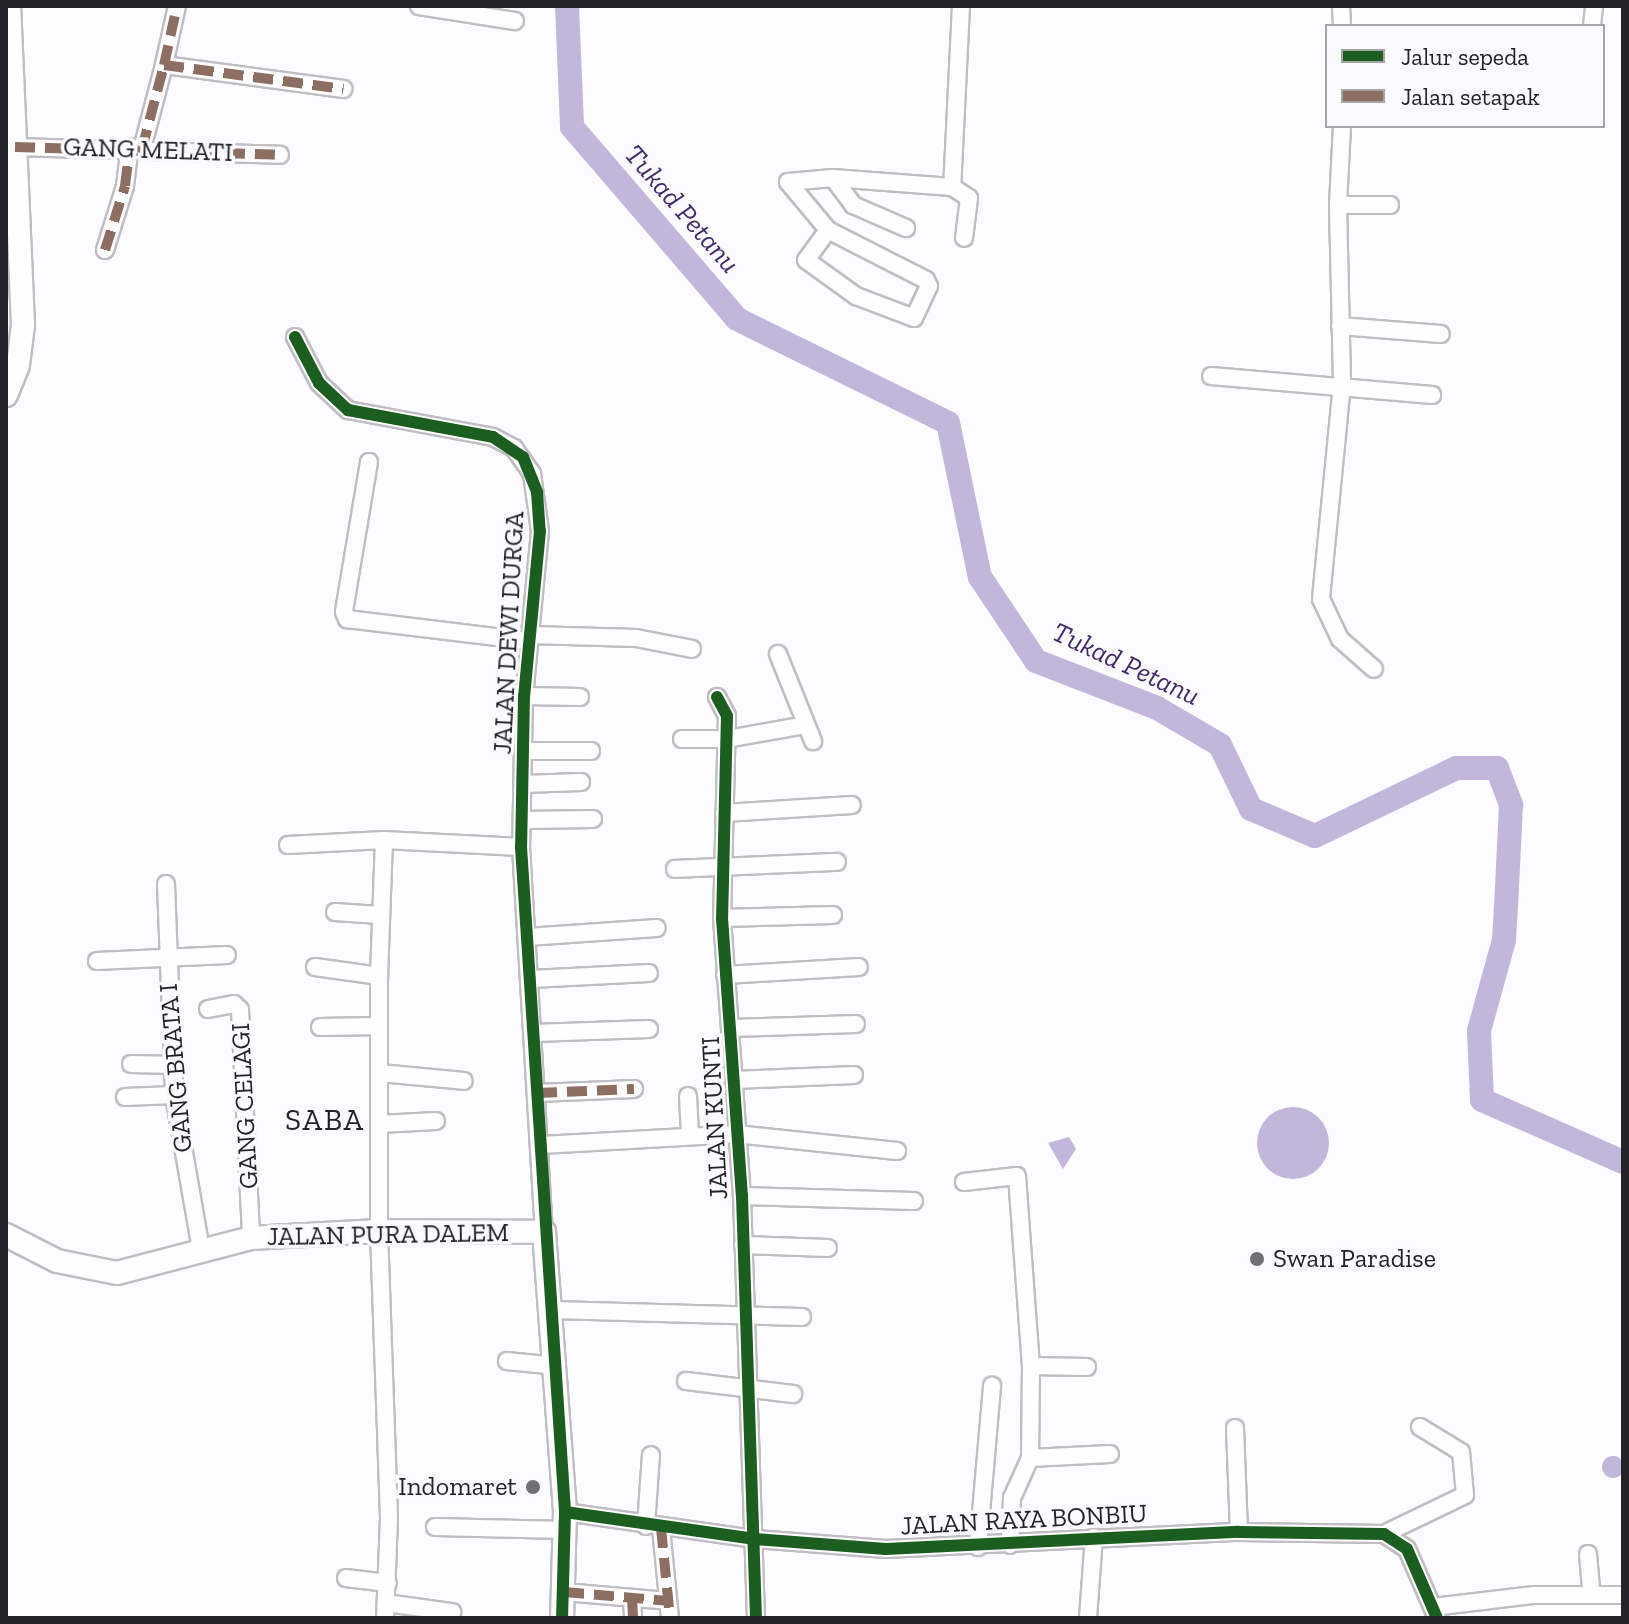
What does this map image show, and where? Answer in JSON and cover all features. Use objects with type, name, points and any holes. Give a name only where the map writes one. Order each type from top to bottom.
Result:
[{"type":"street","points":[[6,395],[23,346],[12,178],[15,147],[8,60],[9,6]]},
{"type":"street","points":[[105,250],[164,65],[177,6]]},
{"type":"street","points":[[419,6],[515,21]]},
{"type":"street","points":[[952,187],[961,6]]},
{"type":"street","points":[[164,65],[343,89]]},
{"type":"street","points":[[1342,128],[1338,205],[1342,384],[1321,599],[1340,639],[1374,669]]},
{"type":"street","name":"GANG MELATI","points":[[15,147],[136,148],[280,155]]},
{"type":"street","points":[[833,178],[853,205],[906,228]]},
{"type":"street","points":[[828,230],[806,260],[856,296],[909,318],[917,316],[929,286],[926,280],[828,230],[787,185],[790,179],[833,178],[952,187],[969,198],[964,238]]},
{"type":"street","points":[[1338,205],[1390,205]]},
{"type":"street","points":[[1340,326],[1441,334]]},
{"type":"street","name":"JALAN DEWI DURGA","points":[[295,337],[319,383],[348,410],[493,437],[523,457],[532,474],[539,508],[524,696],[521,847],[544,1232]]},
{"type":"street","points":[[1211,376],[1342,384],[1432,395]]},
{"type":"street","points":[[369,462],[344,612],[347,619],[530,638],[636,638],[692,649]]},
{"type":"street","points":[[778,654],[813,741]]},
{"type":"street","points":[[524,696],[580,697]]},
{"type":"street","name":"JALAN KUNTI","points":[[717,697],[727,716],[722,918],[742,1196],[756,1618]]},
{"type":"street","points":[[682,739],[727,739],[805,725]]},
{"type":"street","points":[[523,751],[591,751]]},
{"type":"street","points":[[523,784],[581,782]]},
{"type":"street","points":[[724,813],[852,805]]},
{"type":"street","points":[[523,820],[593,819]]},
{"type":"street","points":[[288,845],[384,840],[521,847]]},
{"type":"street","points":[[384,840],[379,976],[379,1231],[388,1583],[386,1611],[452,1612]]},
{"type":"street","points":[[675,869],[721,870],[837,862]]},
{"type":"street","name":"GANG BRATA I","points":[[166,884],[166,960],[175,1065],[174,1095],[201,1250]]},
{"type":"street","points":[[335,912],[380,915]]},
{"type":"street","points":[[722,918],[833,915]]},
{"type":"street","points":[[527,937],[657,928]]},
{"type":"street","points":[[97,961],[227,955]]},
{"type":"street","points":[[315,967],[379,976]]},
{"type":"street","points":[[725,975],[859,967]]},
{"type":"street","points":[[531,979],[649,973]]},
{"type":"street","name":"GANG CELAGI","points":[[208,1009],[234,1004],[240,1010],[251,1238]]},
{"type":"street","points":[[732,1028],[856,1024]]},
{"type":"street","points":[[320,1027],[379,1026]]},
{"type":"street","points":[[534,1033],[649,1029]]},
{"type":"street","points":[[131,1064],[175,1065]]},
{"type":"street","points":[[380,1073],[464,1081]]},
{"type":"street","points":[[734,1080],[854,1075]]},
{"type":"street","points":[[537,1093],[634,1089]]},
{"type":"street","points":[[125,1097],[174,1095]]},
{"type":"street","points":[[688,1096],[690,1136]]},
{"type":"street","points":[[379,1124],[436,1121]]},
{"type":"street","points":[[541,1145],[736,1134],[897,1151]]},
{"type":"street","points":[[964,1182],[1017,1176],[1031,1366],[1030,1458],[1012,1498],[1010,1545]]},
{"type":"street","points":[[742,1196],[914,1201]]},
{"type":"street","name":"JALAN PURA DALEM","points":[[8,1243],[71,1265],[117,1273],[251,1238],[379,1231],[544,1232]]},
{"type":"street","points":[[544,1232],[553,1310],[565,1521],[562,1618]]},
{"type":"street","points":[[743,1245],[828,1248]]},
{"type":"street","points":[[553,1310],[802,1317]]},
{"type":"street","points":[[507,1361],[557,1366]]},
{"type":"street","points":[[1031,1366],[1087,1367]]},
{"type":"street","points":[[686,1381],[793,1394]]},
{"type":"street","points":[[978,1547],[992,1386]]},
{"type":"street","points":[[1384,1534],[1465,1495],[1461,1452],[1420,1427]]},
{"type":"street","points":[[1235,1428],[1239,1532]]},
{"type":"street","points":[[1030,1458],[1110,1454]]},
{"type":"street","points":[[564,1592],[632,1598],[669,1610],[654,1527],[651,1455]]},
{"type":"street","name":"JALAN RAYA BONBIU","points":[[435,1527],[565,1521],[886,1549],[978,1547],[1094,1537],[1239,1532],[1384,1534]]},
{"type":"street","points":[[1384,1534],[1407,1549],[1435,1613],[1591,1591],[1623,1595]]},
{"type":"street","points":[[1088,1618],[1094,1537]]},
{"type":"street","points":[[1588,1554],[1591,1591]]},
{"type":"street","points":[[346,1578],[388,1583]]},
{"type":"street","points":[[632,1598],[633,1618]]},
{"type":"shaded area","points":[[1293,1107],[1319,1117],[1329,1143],[1319,1169],[1293,1179],[1267,1169],[1257,1143],[1267,1117]]},
{"type":"shaded area","points":[[1069,1137],[1076,1149],[1063,1169],[1048,1143]]},
{"type":"shaded area","points":[[1609,1456],[1617,1456],[1624,1467],[1617,1478],[1609,1478],[1602,1471],[1602,1463]]},
{"type":"waterway","name":"Tukad Petanu","points":[[567,6],[572,127],[737,319],[948,423],[980,577],[1036,661],[1157,708],[1220,745],[1251,809],[1315,836],[1456,768],[1497,768],[1511,805],[1504,940],[1479,1031],[1482,1100],[1623,1162]]},
{"type":"marked path","points":[[164,65],[177,6]]},
{"type":"marked path","points":[[142,149],[164,65],[343,89]]},
{"type":"marked path","points":[[15,147],[280,155]]},
{"type":"marked path","points":[[105,250],[125,186],[130,147]]},
{"type":"marked path","points":[[537,1093],[634,1089]]},
{"type":"marked path","points":[[661,1528],[670,1618]]},
{"type":"marked path","points":[[564,1592],[668,1601]]},
{"type":"marked path","points":[[632,1598],[633,1618]]},
{"type":"cycle path","points":[[295,337],[319,383],[348,410],[493,437],[523,457],[537,492],[540,531],[524,696],[521,847],[565,1512],[562,1618]]},
{"type":"cycle path","points":[[717,697],[727,716],[722,918],[742,1196],[756,1618]]},
{"type":"cycle path","points":[[565,1512],[755,1539],[886,1549],[1239,1532],[1384,1534],[1407,1549],[1437,1618]]},
{"type":"place","name":"Swan Paradise","points":[[1257,1259]]},
{"type":"place","name":"Indomaret","points":[[533,1487]]},
{"type":"district","name":"SABA","points":[[325,1120]]}]
